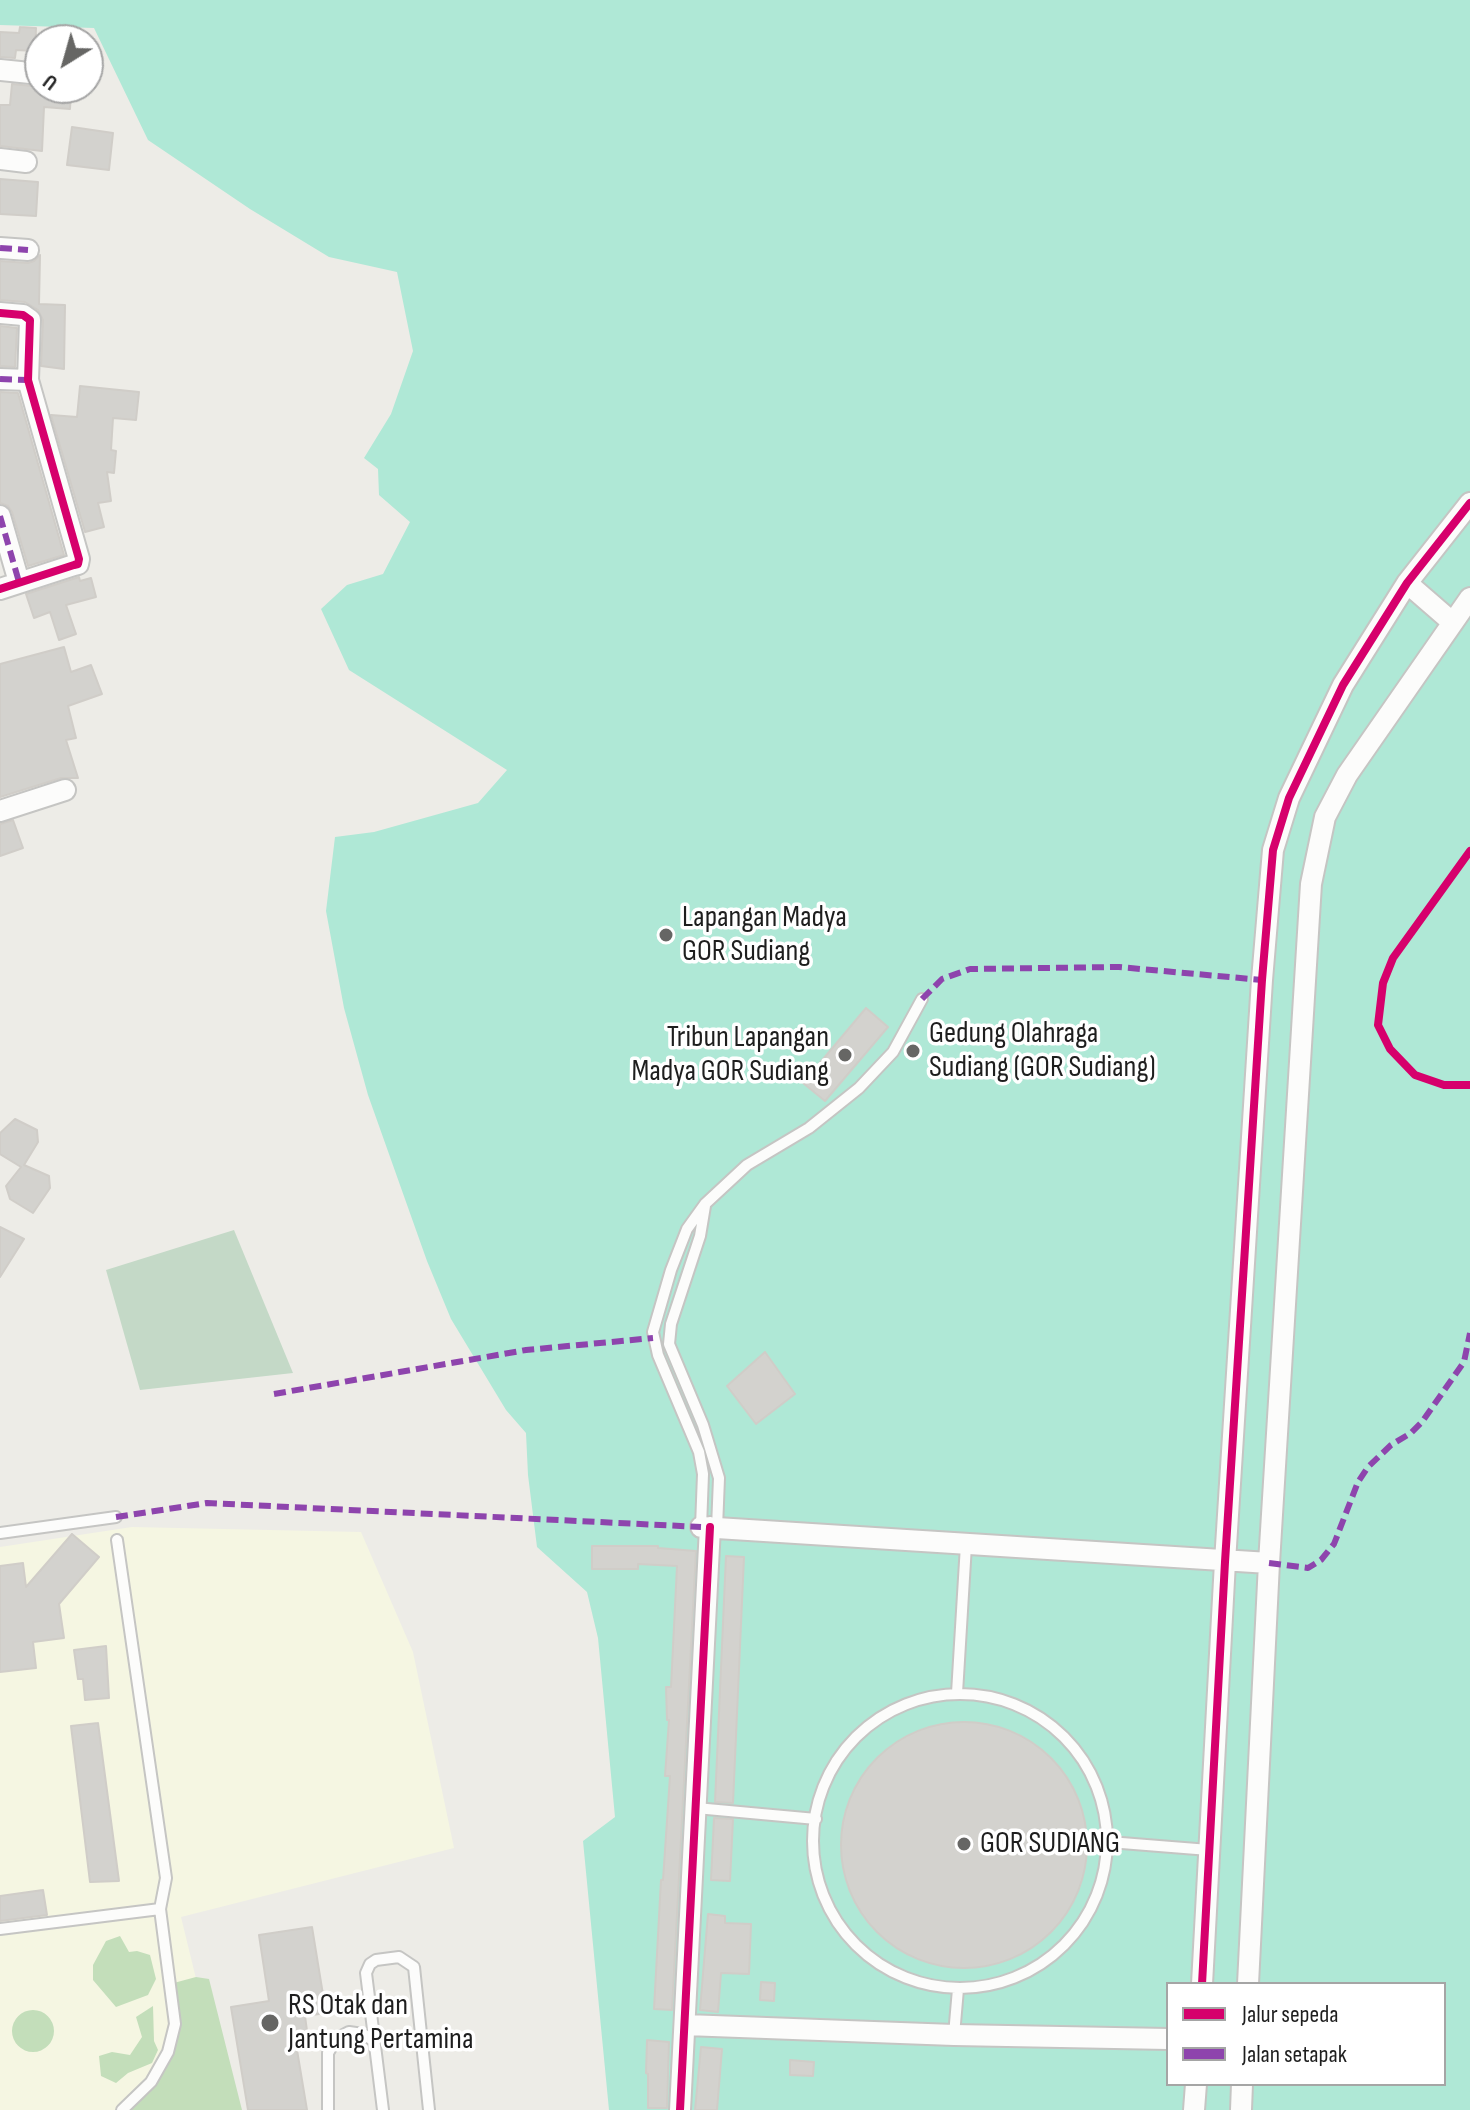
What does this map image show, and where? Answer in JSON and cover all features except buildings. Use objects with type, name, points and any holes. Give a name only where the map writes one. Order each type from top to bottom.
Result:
[{"type":"street","points":[[0,70],[24,72]]},
{"type":"street","points":[[0,159],[26,162]]},
{"type":"street","points":[[0,248],[28,250]]},
{"type":"street","points":[[0,313],[23,315],[30,320],[28,380],[78,564],[9,586],[1,521]]},
{"type":"street","points":[[0,379],[28,380]]},
{"type":"street","points":[[1202,1982],[1225,1562],[1273,850],[1289,798],[1343,685],[1407,583],[1470,503]]},
{"type":"street","points":[[1407,583],[1452,622]]},
{"type":"street","points":[[1248,1982],[1269,1563],[1311,884],[1325,817],[1347,775],[1470,598]]},
{"type":"street","points":[[0,811],[65,790]]},
{"type":"street","points":[[680,2110],[709,1527],[1269,1563]]},
{"type":"street","points":[[686,2025],[1166,2039]]},
{"type":"street","points":[[1194,2110],[1196,2086]]},
{"type":"street","points":[[1241,2110],[1242,2086]]},
{"type":"lane","points":[[709,1527],[699,1452],[658,1355],[653,1332],[687,1229],[705,1204],[747,1165],[809,1128],[851,1096],[893,1052],[922,999]]},
{"type":"lane","points":[[705,1204],[700,1236],[671,1324],[669,1344],[703,1425],[719,1478],[709,1527]]},
{"type":"lane","points":[[0,1533],[116,1517]]},
{"type":"lane","points":[[117,1540],[166,1878],[160,1909],[175,2024],[168,2052],[151,2082],[122,2110]]},
{"type":"lane","points":[[957,1693],[966,1545]]},
{"type":"lane","points":[[957,1693],[996,1698],[1021,1708],[1033,1713],[1064,1737],[1088,1768],[1103,1804],[1109,1842],[1101,1889],[1080,1930],[1046,1962],[1004,1983],[958,1989],[913,1981],[872,1960],[840,1927],[820,1886],[812,1841],[819,1796],[840,1755],[872,1722],[912,1701],[957,1693]]},
{"type":"lane","points":[[696,1808],[816,1819]]},
{"type":"lane","points":[[1109,1842],[1209,1850]]},
{"type":"lane","points":[[0,1929],[160,1909]]},
{"type":"lane","points":[[383,2110],[366,1973],[376,1960],[399,1957],[414,1967],[429,2110]]},
{"type":"lane","points":[[954,2035],[958,1989]]},
{"type":"lane","points":[[328,2110],[328,2053],[336,2039],[349,2032],[363,2034],[374,2041]]},
{"type":"shaded area","points":[[234,1230],[293,1373],[140,1390],[106,1270]]},
{"type":"shaded area","points":[[132,1527],[361,1532],[413,1652],[454,1848],[181,1917],[228,2110],[0,2110],[0,1547]]},
{"type":"green space","name":"Gedung Olahraga Sudiang (GOR Sudiang)","points":[[0,0],[1470,0],[1470,2110],[609,2110],[583,1841],[615,1817],[598,1638],[587,1592],[537,1547],[526,1433],[506,1410],[451,1319],[427,1261],[368,1095],[344,1008],[326,911],[335,837],[374,832],[478,803],[507,770],[349,670],[321,609],[347,585],[383,574],[410,522],[379,495],[378,469],[364,458],[391,414],[413,351],[397,272],[329,257],[250,209],[148,140],[104,49],[104,24],[0,25]]},
{"type":"green space","points":[[120,1936],[129,1952],[150,1955],[156,1979],[148,1995],[116,2007],[93,1980],[93,1965],[106,1941]]},
{"type":"green space","points":[[196,1977],[209,1979],[242,2110],[122,2110],[151,2082],[175,2024],[170,1984]]},
{"type":"green space","points":[[153,2006],[154,2041],[158,2050],[152,2063],[128,2073],[116,2083],[101,2076],[99,2056],[112,2052],[130,2055],[142,2037],[136,2017]]},
{"type":"green space","points":[[33,2010],[48,2016],[54,2031],[48,2046],[33,2052],[18,2046],[12,2031],[18,2016]]},
{"type":"marked path","points":[[0,248],[28,250]]},
{"type":"marked path","points":[[0,379],[28,380]]},
{"type":"marked path","points":[[0,516],[19,582]]},
{"type":"marked path","points":[[922,999],[942,979],[970,969],[1119,967],[1262,980]]},
{"type":"marked path","points":[[1269,1563],[1308,1568],[1321,1560],[1334,1544],[1358,1482],[1368,1467],[1391,1445],[1422,1422],[1464,1362],[1470,1333]]},
{"type":"marked path","points":[[274,1394],[526,1350],[653,1338]]},
{"type":"marked path","points":[[116,1517],[207,1503],[701,1527]]},
{"type":"cycle path","points":[[0,313],[23,315],[30,320],[28,380],[79,559],[78,564],[0,589]]},
{"type":"cycle path","points":[[1202,1982],[1225,1562],[1273,850],[1289,798],[1343,685],[1407,583],[1470,503]]},
{"type":"cycle path","points":[[1470,851],[1393,958],[1383,983],[1378,1025],[1390,1049],[1415,1075],[1444,1085],[1470,1085]]},
{"type":"cycle path","points":[[680,2110],[710,1527]]},
{"type":"place","name":"Lapangan Madya GOR Sudiang","points":[[666,935]]},
{"type":"place","name":"Gedung Olahraga Sudiang (GOR Sudiang)","points":[[913,1051]]},
{"type":"place","name":"Tribun Lapangan Madya GOR Sudiang","points":[[845,1055]]},
{"type":"place","name":"GOR SUDIANG","points":[[964,1844]]},
{"type":"place","name":"RS Otak dan Jantung Pertamina","points":[[270,2023]]}]
